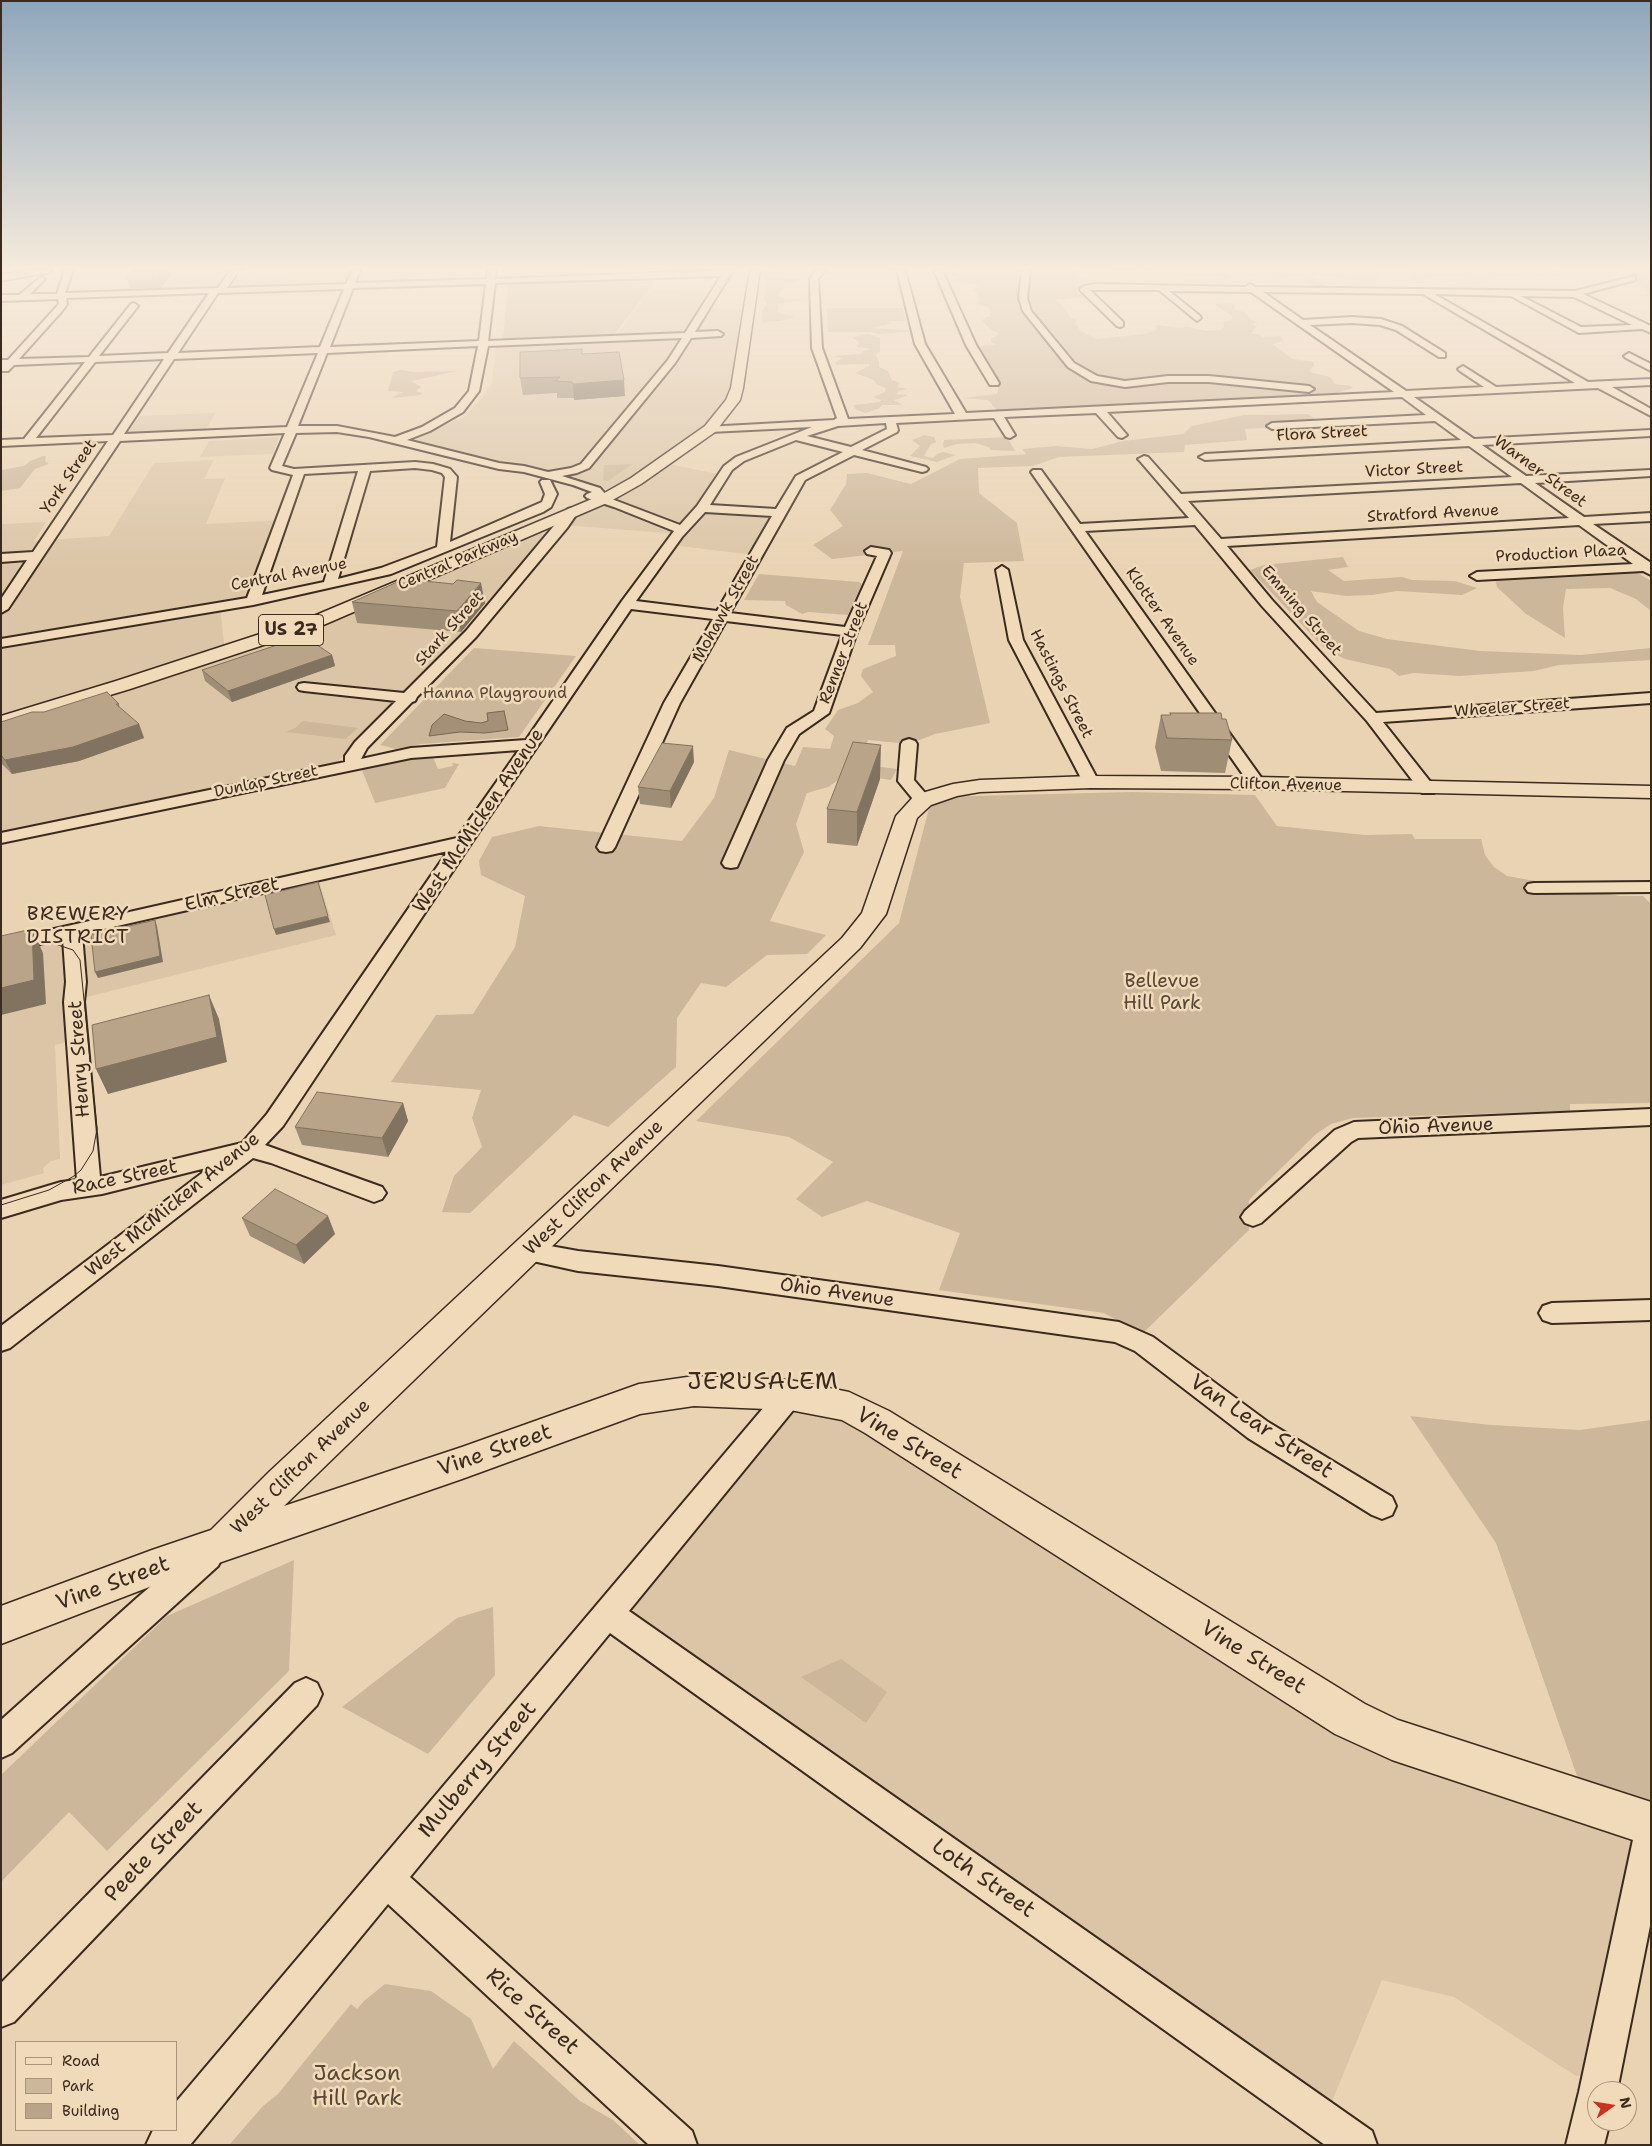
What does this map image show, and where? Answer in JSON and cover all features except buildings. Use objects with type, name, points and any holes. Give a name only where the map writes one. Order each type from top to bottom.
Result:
[{"type":"main road","name":"Central Parkway","points":[[1,722],[123,686],[316,622],[572,512],[600,494],[664,463],[710,429],[726,411],[735,394],[739,370]]},
{"type":"main road","name":"Clifton Avenue","points":[[923,800],[953,790],[980,786],[1091,782],[1651,792]]},
{"type":"main road","name":"West Clifton Avenue","points":[[220,1546],[288,1478],[851,943],[874,914],[907,816],[923,800]]},
{"type":"main road","name":"Vine Street","points":[[1,1625],[152,1568],[462,1463],[639,1400],[694,1390],[790,1394],[849,1407],[877,1422],[1350,1719],[1392,1739],[1651,1824]]},
{"type":"street","points":[[27,442],[84,370]]},
{"type":"street","name":"York Street","points":[[1,609],[161,370]]},
{"type":"street","points":[[316,370],[276,468],[298,471],[424,466],[440,468],[451,477],[443,549]]},
{"type":"street","points":[[396,440],[426,429],[448,417],[464,404],[474,391],[478,370]]},
{"type":"street","points":[[542,477],[586,466],[664,370]]},
{"type":"street","points":[[825,370],[842,419],[836,423]]},
{"type":"street","points":[[935,370],[962,416]]},
{"type":"street","points":[[986,370],[994,384]]},
{"type":"street","points":[[1079,370],[1094,379],[1125,384],[1178,379],[1249,382],[1304,388],[1316,391],[1326,398]]},
{"type":"street","name":"Warner Street","points":[[1368,370],[1649,568]]},
{"type":"street","points":[[1465,370],[1493,389]]},
{"type":"street","points":[[1560,370],[1586,385]]},
{"type":"street","points":[[710,429],[1651,382]]},
{"type":"street","points":[[1600,385],[1651,414]]},
{"type":"street","points":[[1098,409],[1122,435]]},
{"type":"street","points":[[997,415],[1010,434]]},
{"type":"street","points":[[1298,452],[1272,426],[1436,418]]},
{"type":"street","name":"Mohawk Street","points":[[606,847],[672,703],[802,475],[893,430],[890,420]]},
{"type":"street","name":"West McMicken Avenue","points":[[1,1341],[249,1149],[276,1120],[463,842],[627,604],[682,529],[702,508],[728,468],[733,463],[795,436],[836,423]]},
{"type":"street","points":[[1,444],[291,429],[354,431],[499,466],[516,474],[542,477],[600,494],[670,526],[682,529]]},
{"type":"street","name":"Flora Street","points":[[1205,457],[1651,433]]},
{"type":"street","points":[[795,436],[922,470]]},
{"type":"street","points":[[595,454],[593,476],[600,494]]},
{"type":"street","name":"Emming Street","points":[[1144,459],[1218,543],[1267,603],[1372,718],[1428,789]]},
{"type":"street","points":[[330,585],[365,468]]},
{"type":"street","points":[[253,600],[298,471]]},
{"type":"street","name":"Klotter Avenue","points":[[1037,472],[1257,784]]},
{"type":"street","name":"Victor Street","points":[[1179,498],[1651,473]]},
{"type":"street","name":"Central Avenue","points":[[1,643],[253,600],[330,585],[386,571],[532,512],[547,504],[552,494],[542,477]]},
{"type":"street","points":[[702,508],[781,513]]},
{"type":"street","name":"Stark Street","points":[[353,764],[353,756],[361,745],[410,698],[471,634],[572,512]]},
{"type":"street","name":"Stratford Avenue","points":[[1218,543],[1651,517]]},
{"type":"street","points":[[1078,528],[1198,521]]},
{"type":"street","name":"Renner Street","points":[[732,863],[776,760],[793,731],[821,713],[850,632],[885,553],[871,551]]},
{"type":"street","points":[[1,558],[35,556]]},
{"type":"street","name":"Production Plaza","points":[[1477,576],[1649,568]]},
{"type":"street","name":"Hastings Street","points":[[1002,570],[1016,640],[1091,782]]},
{"type":"street","points":[[627,604],[850,632]]},
{"type":"street","points":[[304,687],[410,698]]},
{"type":"street","name":"Wheeler Street","points":[[1372,718],[1651,698]]},
{"type":"street","name":"Dunlap Street","points":[[1,838],[353,764],[434,750],[532,744]]},
{"type":"street","points":[[909,744],[904,771],[906,781],[923,800]]},
{"type":"street","name":"Elm Street","points":[[1,947],[463,842]]},
{"type":"street","points":[[1534,888],[1651,887]]},
{"type":"street","name":"Henry Street","points":[[72,931],[76,982],[74,1002],[89,1187]]},
{"type":"street","name":"Ohio Avenue","points":[[1253,1216],[1342,1136],[1354,1130],[1651,1117]]},
{"type":"street","points":[[249,1149],[276,1156],[374,1193]]},
{"type":"street","name":"Race Street","points":[[1,1209],[62,1192],[249,1149]]},
{"type":"street","name":"Ohio Avenue","points":[[528,1251],[578,1261],[718,1276],[1119,1332],[1144,1344]]},
{"type":"street","points":[[1552,1313],[1651,1310]]},
{"type":"street","name":"Van Lear Street","points":[[1144,1344],[1258,1430],[1382,1506]]},
{"type":"street","name":"Mulberry Street","points":[[178,2129],[790,1394]]},
{"type":"street","points":[[1,1742],[149,1606],[220,1546]]},
{"type":"street","name":"Loth Street","points":[[608,1614],[1358,2145]]},
{"type":"street","name":"Peete Street","points":[[1,2009],[306,1694]]},
{"type":"street","points":[[1600,2081],[1651,1835]]},
{"type":"street","name":"Rice Street","points":[[386,1879],[678,2145]]},
{"type":"street","name":"Mulberry Street","points":[[165,2145],[177,2131]]},
{"type":"street","points":[[1585,2145],[1588,2131]]},
{"type":"shaded area","points":[[493,370],[736,370],[731,399],[717,419],[613,491],[412,439],[464,417],[482,398],[492,383]]},
{"type":"shaded area","points":[[215,413],[206,430],[127,433],[139,416]]},
{"type":"shaded area","points":[[279,437],[273,454],[200,457],[209,441]]},
{"type":"shaded area","points":[[214,460],[204,479],[225,478],[206,524],[282,520],[253,601],[220,607],[225,652],[1,722],[1,524],[46,522],[34,541],[109,536],[154,463]]},
{"type":"shaded area","points":[[664,463],[723,475],[702,508],[781,513],[756,555],[670,545],[678,534],[563,525],[572,512]]},
{"type":"shaded area","points":[[539,533],[551,536],[465,638],[332,767],[1,835],[1,729],[171,677],[344,618]]},
{"type":"shaded area","points":[[504,711],[508,730],[485,733],[460,732],[429,736],[432,725],[444,714],[465,721],[481,723],[488,721],[487,713]]},
{"type":"shaded area","points":[[319,881],[336,935],[63,1003],[67,1042],[55,1045],[60,1159],[51,1161],[43,1168],[44,1173],[1,1185],[1,956]]},
{"type":"shaded area","points":[[790,1395],[819,1400],[1350,1719],[1651,1824],[1602,2074],[1576,2076],[1454,1997],[1382,1980],[1324,2121],[608,1614]]},
{"type":"green space","points":[[399,370],[415,372],[457,371],[412,381],[421,387],[416,391],[422,393],[421,395],[391,398],[403,392],[388,391],[393,372]]},
{"type":"green space","points":[[861,370],[886,370],[892,380],[900,383],[897,387],[908,389],[899,391],[896,394],[908,395],[894,400],[902,405],[882,405],[878,409],[865,413],[855,409],[854,405],[880,402],[881,400],[873,397],[885,392],[886,388],[876,384],[874,380],[855,373]]},
{"type":"green space","points":[[991,370],[1309,370],[1310,372],[1330,377],[1335,384],[1351,386],[1353,388],[1336,393],[1095,407],[997,410],[988,400],[963,398],[997,394],[1000,382]]},
{"type":"green space","points":[[1308,414],[1321,424],[1245,429],[1247,440],[1185,445],[1184,452],[1059,457],[1033,466],[978,468],[979,493],[1017,523],[1024,561],[964,563],[960,597],[990,723],[935,734],[909,744],[868,740],[861,756],[874,766],[897,769],[891,780],[848,774],[828,787],[807,793],[796,824],[804,852],[770,921],[826,935],[807,954],[767,955],[726,987],[701,983],[677,1018],[676,1067],[608,1127],[574,1115],[470,1213],[442,1212],[454,1176],[482,1147],[472,1118],[481,1090],[391,1082],[436,1015],[473,1014],[515,947],[525,896],[481,875],[479,861],[492,837],[539,826],[682,841],[714,798],[729,750],[795,766],[803,747],[830,749],[834,736],[825,729],[838,710],[858,703],[873,692],[861,676],[863,669],[896,656],[895,645],[868,645],[903,551],[832,559],[813,545],[843,526],[830,510],[846,484],[847,474],[867,473],[911,484],[960,459],[1026,454],[1022,449],[1056,446],[1092,449],[1123,441],[1183,434],[1192,426],[1244,415]]},
{"type":"green space","points":[[924,435],[934,437],[936,442],[931,444],[924,456],[933,458],[943,452],[956,455],[937,462],[910,456],[920,446],[912,440]]},
{"type":"green space","points":[[1007,437],[1015,451],[991,450],[976,443],[957,444],[944,448],[943,445],[944,440]]},
{"type":"green space","points":[[46,456],[45,461],[49,464],[35,469],[20,488],[1,491],[1,470],[24,466],[30,461]]},
{"type":"green space","points":[[633,464],[608,481],[603,480],[604,465]]},
{"type":"green space","points":[[1343,557],[1348,567],[1328,570],[1344,581],[1402,577],[1412,580],[1455,581],[1477,588],[1462,595],[1397,591],[1372,595],[1346,596],[1311,591],[1317,602],[1359,631],[1387,639],[1480,651],[1581,655],[1651,648],[1651,660],[1559,665],[1534,671],[1459,676],[1414,673],[1399,676],[1390,669],[1345,659],[1326,650],[1250,570],[1264,565]]},
{"type":"green space","points":[[1636,572],[1651,581],[1651,611],[1636,599],[1610,588],[1566,589],[1563,608],[1565,638],[1526,614],[1497,587],[1495,579]]},
{"type":"green space","points":[[759,574],[859,582],[862,584],[848,615],[808,612],[802,614],[786,605],[785,601],[744,600]]},
{"type":"green space","name":"Hanna Playground","points":[[474,648],[576,656],[519,737],[421,744],[396,749],[380,745]]},
{"type":"green space","points":[[303,721],[358,728],[345,739],[286,732],[295,728]]},
{"type":"green space","points":[[433,757],[438,769],[453,766],[452,763],[459,764],[445,788],[375,803],[362,770],[416,758]]},
{"type":"green space","name":"Bellevue Hill Park","points":[[1132,792],[1255,795],[1277,826],[1365,835],[1412,834],[1415,839],[1481,839],[1485,855],[1494,867],[1507,876],[1620,896],[1643,896],[1651,904],[1651,1103],[1570,1104],[1570,1111],[1353,1118],[1331,1124],[1316,1134],[1249,1200],[1249,1230],[1142,1334],[1104,1313],[939,1290],[960,1233],[867,1201],[822,1217],[796,1199],[833,1162],[789,1137],[696,1121],[899,923],[932,797]]},
{"type":"green space","points":[[1410,1416],[1491,1425],[1580,1430],[1651,1420],[1651,1824],[1586,1802],[1496,1543]]},
{"type":"green space","points":[[294,1560],[289,1671],[107,1851],[69,1812],[1,1882],[1,1775],[167,1616]]},
{"type":"green space","points":[[493,1607],[495,1675],[428,1754],[342,1707],[457,1618]]},
{"type":"green space","points":[[841,1659],[887,1692],[866,1723],[801,1677]]},
{"type":"green space","name":"Jackson Hill Park","points":[[385,1984],[431,1991],[471,2019],[493,2069],[514,2041],[580,2101],[613,2120],[640,2145],[229,2145],[263,2106],[278,2094],[351,2004],[357,2009]]},
{"type":"tram line","points":[[1,951],[35,944],[55,944],[73,950],[80,960],[97,1129],[93,1151],[81,1170],[74,1176],[49,1190],[1,1205]]},
{"type":"district","name":"BREWERY DISTRICT","points":[[78,926]]},
{"type":"district","name":"JERUSALEM","points":[[763,1383]]}]
